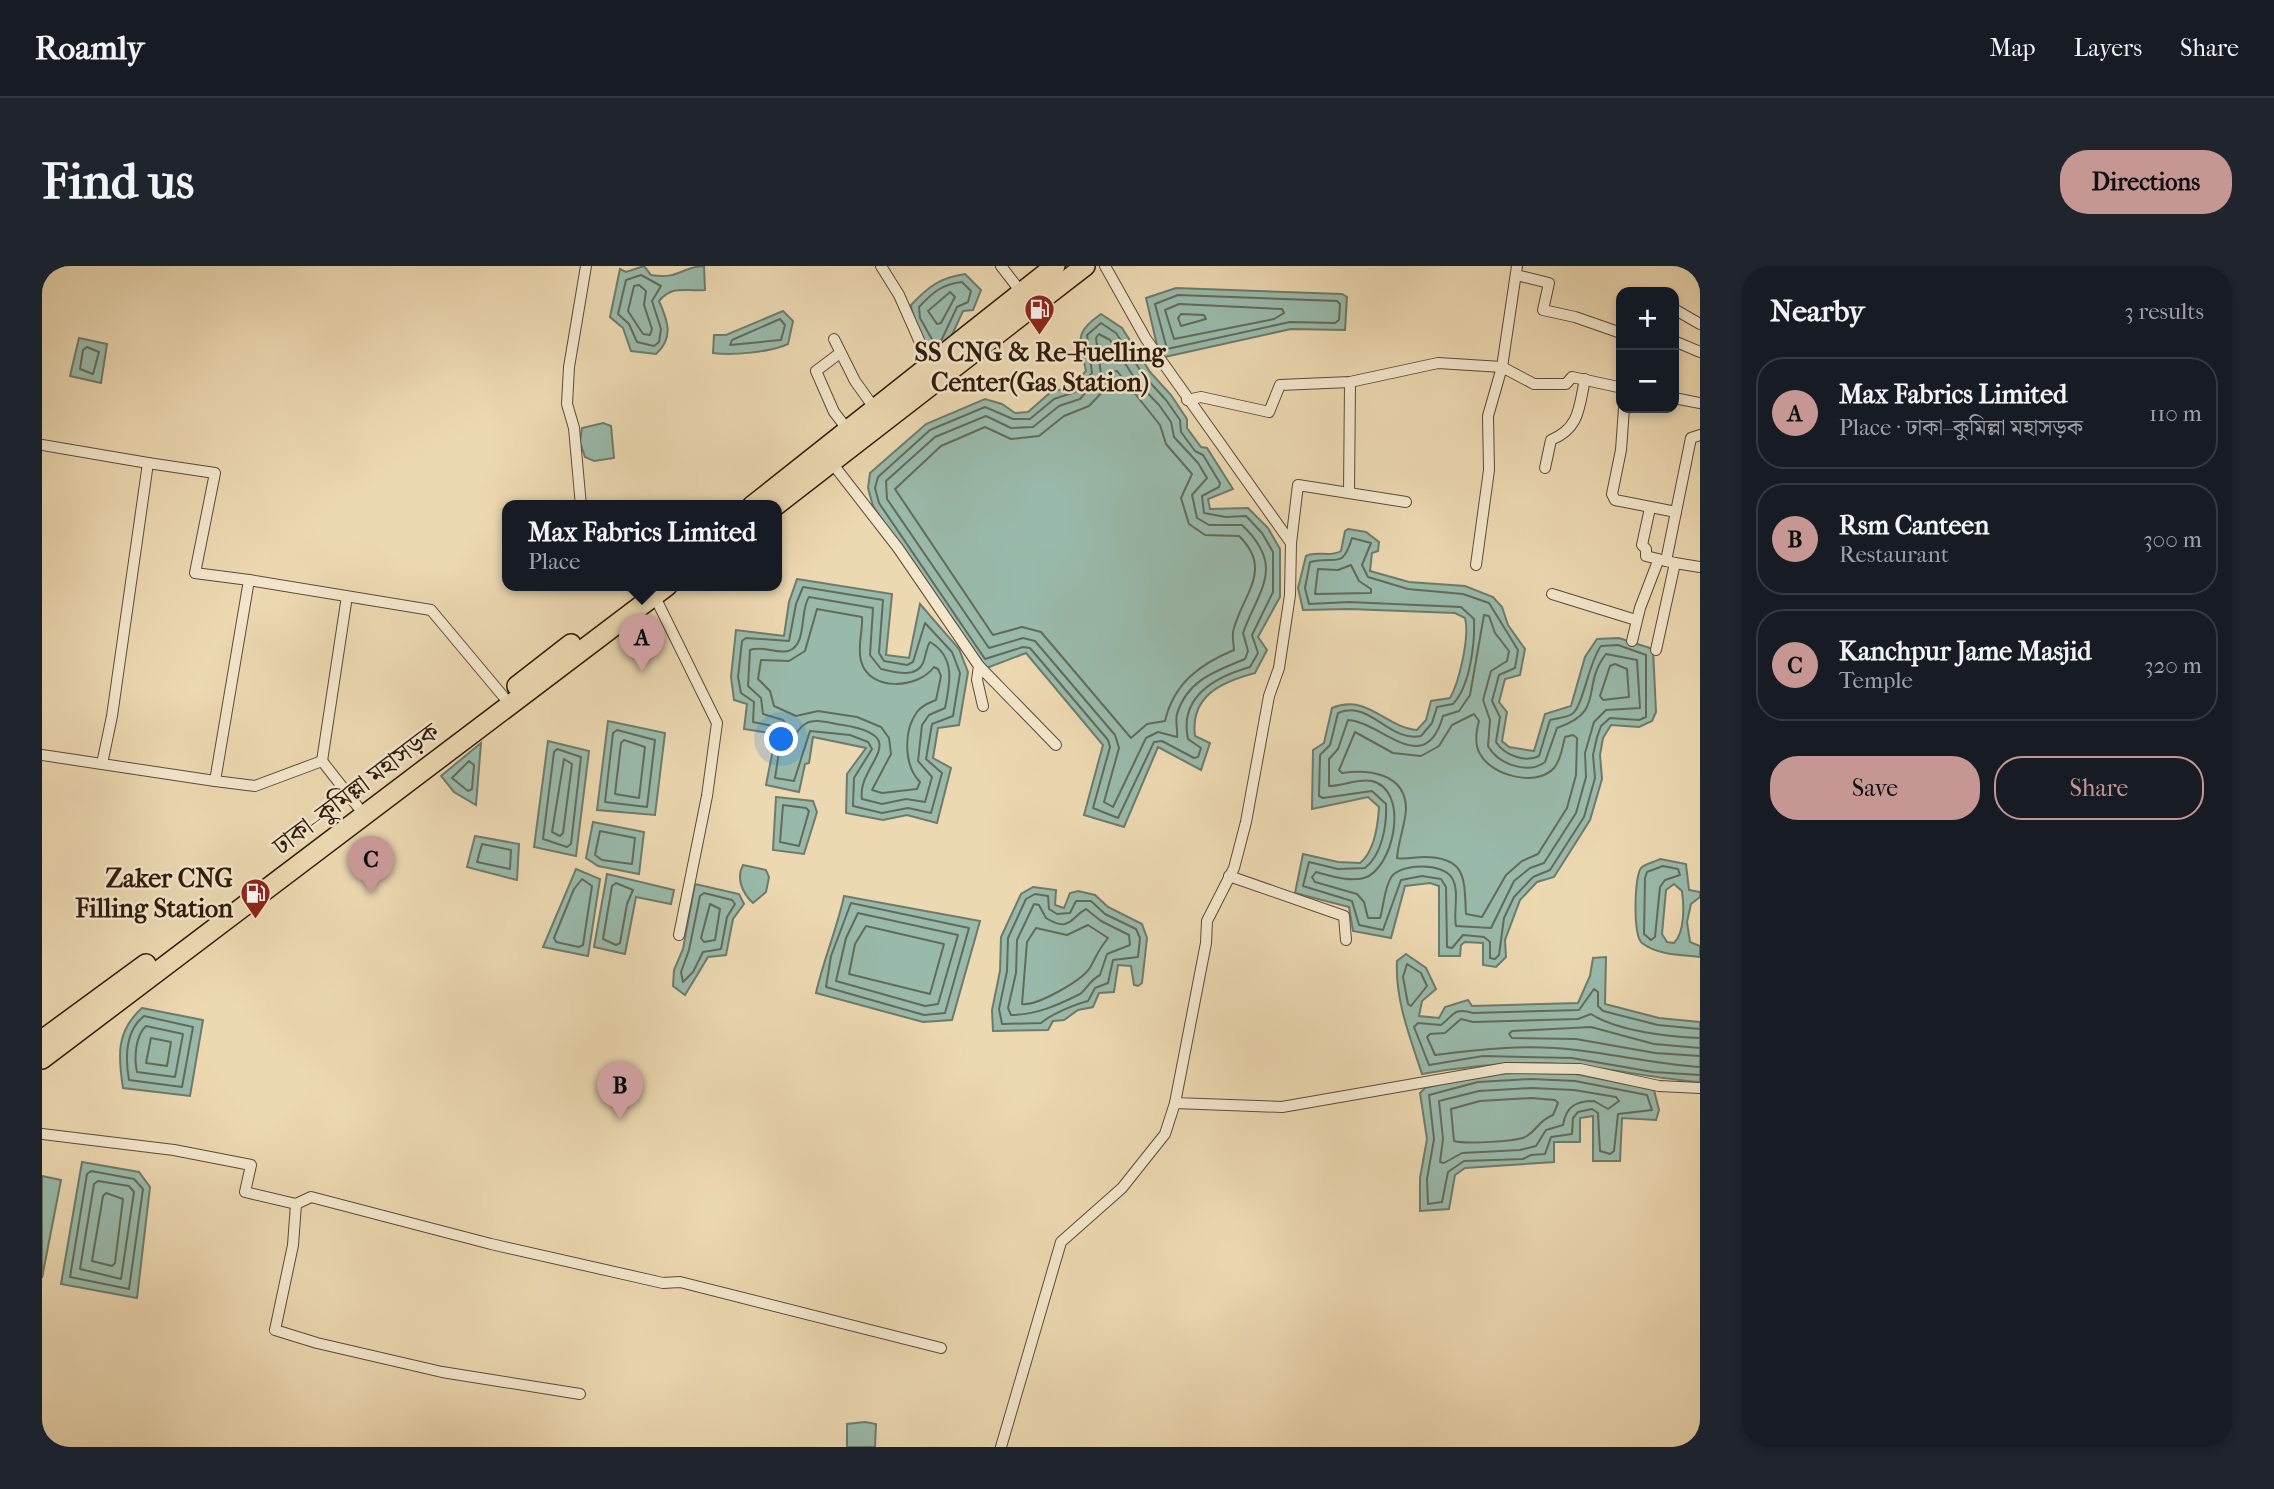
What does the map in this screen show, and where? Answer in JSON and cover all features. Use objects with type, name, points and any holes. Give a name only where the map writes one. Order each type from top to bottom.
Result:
[{"type":"highway","points":[[760,500],[1055,266]]},
{"type":"highway","points":[[782,501],[1085,266]]},
{"type":"highway","name":"ঢাকা–কুমিল্লা মহাসড়ক","points":[[42,1059],[406,777],[503,696],[652,591]]},
{"type":"highway","name":"ঢাকা–কুমিল্লা মহাসড়ক","points":[[42,1040],[358,807],[550,677],[653,591]]},
{"type":"street","points":[[580,500],[574,428],[567,404],[569,367],[586,266]]},
{"type":"street","points":[[881,266],[899,295],[930,365]]},
{"type":"street","points":[[1002,266],[1021,292]]},
{"type":"street","points":[[1105,266],[1146,339],[1291,543]]},
{"type":"street","points":[[1476,565],[1489,470],[1488,416],[1502,367],[1516,271],[1549,283],[1543,310],[1575,317],[1616,331]]},
{"type":"street","points":[[1679,312],[1700,324]]},
{"type":"street","points":[[834,339],[840,354],[875,409]]},
{"type":"street","points":[[1679,343],[1700,352]]},
{"type":"street","points":[[840,354],[816,371],[834,412],[848,430]]},
{"type":"street","points":[[1187,400],[1201,397],[1269,412],[1280,385],[1350,382],[1438,363],[1502,367],[1535,384],[1566,384],[1572,376],[1616,387]]},
{"type":"street","points":[[1545,468],[1551,440],[1566,434],[1575,423],[1585,379]]},
{"type":"street","points":[[1349,492],[1350,382]]},
{"type":"street","points":[[1679,399],[1700,403]]},
{"type":"street","points":[[1624,413],[1621,450],[1612,494],[1615,500],[1676,513]]},
{"type":"street","points":[[1656,650],[1666,562],[1691,438],[1700,435]]},
{"type":"street","points":[[42,445],[215,473],[195,573],[430,610],[503,696]]},
{"type":"street","points":[[102,764],[114,703],[148,463]]},
{"type":"street","points":[[832,463],[898,548],[979,666],[1056,745]]},
{"type":"street","points":[[1001,1447],[1061,1242],[1122,1188],[1165,1133],[1175,1103],[1208,921],[1229,876],[1246,822],[1269,696],[1279,668],[1290,595],[1291,543],[1298,485],[1406,502]]},
{"type":"street","points":[[1650,508],[1642,545],[1646,549],[1646,556],[1700,568]]},
{"type":"street","points":[[1632,641],[1636,620],[1666,562]]},
{"type":"street","points":[[215,781],[249,580]]},
{"type":"street","points":[[656,591],[716,715],[717,723],[705,810],[679,935]]},
{"type":"street","points":[[1552,594],[1636,620]]},
{"type":"street","points":[[347,596],[323,761],[358,807]]},
{"type":"street","points":[[979,666],[977,680],[982,706]]},
{"type":"street","points":[[42,755],[255,786],[323,761]]},
{"type":"street","points":[[1229,876],[1343,916],[1346,940]]},
{"type":"street","points":[[1175,1103],[1282,1107],[1506,1068],[1580,1069],[1659,1086],[1700,1088]]},
{"type":"street","points":[[42,1135],[174,1150],[251,1165],[245,1192],[296,1204],[311,1197],[492,1244],[663,1283],[680,1282],[941,1348]]},
{"type":"street","points":[[296,1204],[293,1245],[275,1330],[305,1341],[442,1371],[580,1394]]},
{"type":"water","points":[[644,266],[651,275],[668,276],[704,266],[705,290],[670,292],[659,301],[668,329],[665,342],[656,354],[631,351],[623,328],[610,317],[620,269],[626,272]]},
{"type":"water","points":[[965,274],[981,290],[973,310],[963,311],[946,348],[934,352],[923,344],[911,305],[935,284]]},
{"type":"water","points":[[1176,288],[1342,294],[1347,297],[1345,330],[1291,329],[1160,358],[1146,298]]},
{"type":"water","points":[[783,311],[793,321],[788,344],[751,353],[713,353],[714,335],[726,335]]},
{"type":"water","points":[[1101,314],[1122,328],[1150,372],[1171,395],[1187,419],[1187,428],[1201,447],[1207,448],[1233,489],[1208,499],[1210,509],[1248,508],[1268,528],[1280,549],[1280,597],[1258,637],[1267,650],[1255,673],[1220,686],[1210,693],[1197,711],[1195,736],[1210,743],[1201,770],[1158,747],[1124,827],[1084,815],[1103,745],[1026,653],[984,669],[873,506],[868,488],[870,473],[926,424],[985,399],[1002,404],[1015,413],[1028,412],[1051,392],[1071,387],[1086,371],[1081,344],[1082,332]]},
{"type":"water","points":[[79,338],[107,344],[101,383],[70,376]]},
{"type":"water","points":[[603,423],[611,426],[614,458],[594,461],[585,457],[580,442],[582,428]]},
{"type":"water","points":[[1348,529],[1366,532],[1379,542],[1378,551],[1372,553],[1370,571],[1409,582],[1465,586],[1493,597],[1502,607],[1508,625],[1525,649],[1520,675],[1505,679],[1499,702],[1507,712],[1502,741],[1509,747],[1534,751],[1545,714],[1571,706],[1585,657],[1597,639],[1619,638],[1653,649],[1656,712],[1652,721],[1639,727],[1611,725],[1603,738],[1600,755],[1602,779],[1590,820],[1554,877],[1537,882],[1520,900],[1505,940],[1506,957],[1496,967],[1483,965],[1483,943],[1465,942],[1461,945],[1460,956],[1439,956],[1439,886],[1430,883],[1405,886],[1391,938],[1353,931],[1349,907],[1295,893],[1303,854],[1338,862],[1360,863],[1369,852],[1377,829],[1379,807],[1368,797],[1312,809],[1313,750],[1324,743],[1332,708],[1356,705],[1396,724],[1417,730],[1426,720],[1431,701],[1450,698],[1465,647],[1465,618],[1455,613],[1303,610],[1298,588],[1306,556],[1341,551],[1345,531]]},
{"type":"water","points":[[797,579],[892,594],[886,655],[909,658],[920,604],[959,649],[968,672],[959,725],[938,728],[933,758],[951,768],[937,823],[907,815],[883,820],[846,813],[847,774],[866,748],[813,737],[809,763],[805,764],[799,792],[766,785],[776,734],[744,729],[747,704],[734,700],[731,677],[736,630],[784,636],[789,602]]},
{"type":"water","points":[[608,721],[665,733],[655,815],[597,810]]},
{"type":"water","points":[[548,741],[589,751],[576,856],[534,847]]},
{"type":"water","points":[[481,743],[476,805],[454,792],[441,776]]},
{"type":"water","points":[[776,797],[813,801],[817,812],[804,854],[773,850]]},
{"type":"water","points":[[593,822],[644,832],[639,874],[598,866],[586,858]]},
{"type":"water","points":[[475,836],[519,844],[517,880],[467,867]]},
{"type":"water","points":[[1660,859],[1686,864],[1689,890],[1700,892],[1700,897],[1691,904],[1687,922],[1690,942],[1700,946],[1700,957],[1655,950],[1642,943],[1639,938],[1636,906],[1639,873],[1642,867]],"holes":[[[1674,884],[1682,891],[1682,926],[1674,943],[1667,942],[1662,934],[1666,890]]]},
{"type":"water","points":[[743,865],[766,870],[769,877],[766,892],[753,903],[741,885]]},
{"type":"water","points":[[576,869],[600,879],[588,956],[543,947]]},
{"type":"water","points":[[607,874],[674,890],[671,904],[636,897],[625,954],[594,947]]},
{"type":"water","points":[[695,884],[739,894],[744,904],[733,919],[726,955],[708,957],[685,995],[673,986],[674,970],[683,949]]},
{"type":"water","points":[[1033,887],[1056,890],[1055,905],[1064,908],[1070,893],[1078,891],[1095,895],[1108,907],[1142,924],[1147,938],[1142,983],[1134,985],[1131,966],[1118,965],[1114,992],[1099,993],[1093,1007],[1078,1010],[1064,1020],[1053,1021],[1048,1030],[993,1031],[992,1010],[1000,971],[1001,937],[1021,894]]},
{"type":"water","points":[[844,896],[980,921],[952,1020],[923,1022],[816,993]]},
{"type":"water","points":[[1406,954],[1426,968],[1436,989],[1422,1001],[1419,1016],[1439,1018],[1445,1007],[1468,1000],[1472,1006],[1578,1003],[1590,976],[1593,958],[1606,957],[1605,1004],[1659,1018],[1700,1022],[1700,1082],[1588,1067],[1534,1063],[1478,1066],[1422,1074],[1398,990],[1397,961]]},
{"type":"water","points":[[142,1008],[203,1020],[190,1096],[123,1088],[120,1055],[123,1035]]},
{"type":"water","points":[[1531,1072],[1576,1074],[1654,1090],[1659,1110],[1656,1120],[1622,1118],[1620,1161],[1593,1161],[1593,1116],[1580,1118],[1580,1142],[1554,1142],[1554,1162],[1465,1168],[1455,1175],[1449,1209],[1420,1211],[1420,1178],[1427,1139],[1420,1093],[1425,1088],[1476,1075]]},
{"type":"water","points":[[82,1162],[139,1172],[150,1187],[137,1298],[61,1284]]},
{"type":"water","points":[[42,1176],[61,1180],[42,1278]]},
{"type":"water","points":[[847,1424],[876,1424],[875,1447],[847,1447]]},
{"type":"place","name":"SS CNG & Re-Fuelling Center(Gas Station)","points":[[1040,336]]},
{"type":"place","name":"Max Fabrics Limited","points":[[642,672]]},
{"type":"place","name":"Kanchpur Jame Masjid","points":[[371,894]]},
{"type":"place","name":"Zaker CNG Filling Station","points":[[256,920]]},
{"type":"place","name":"Rsm Canteen","points":[[620,1120]]}]
